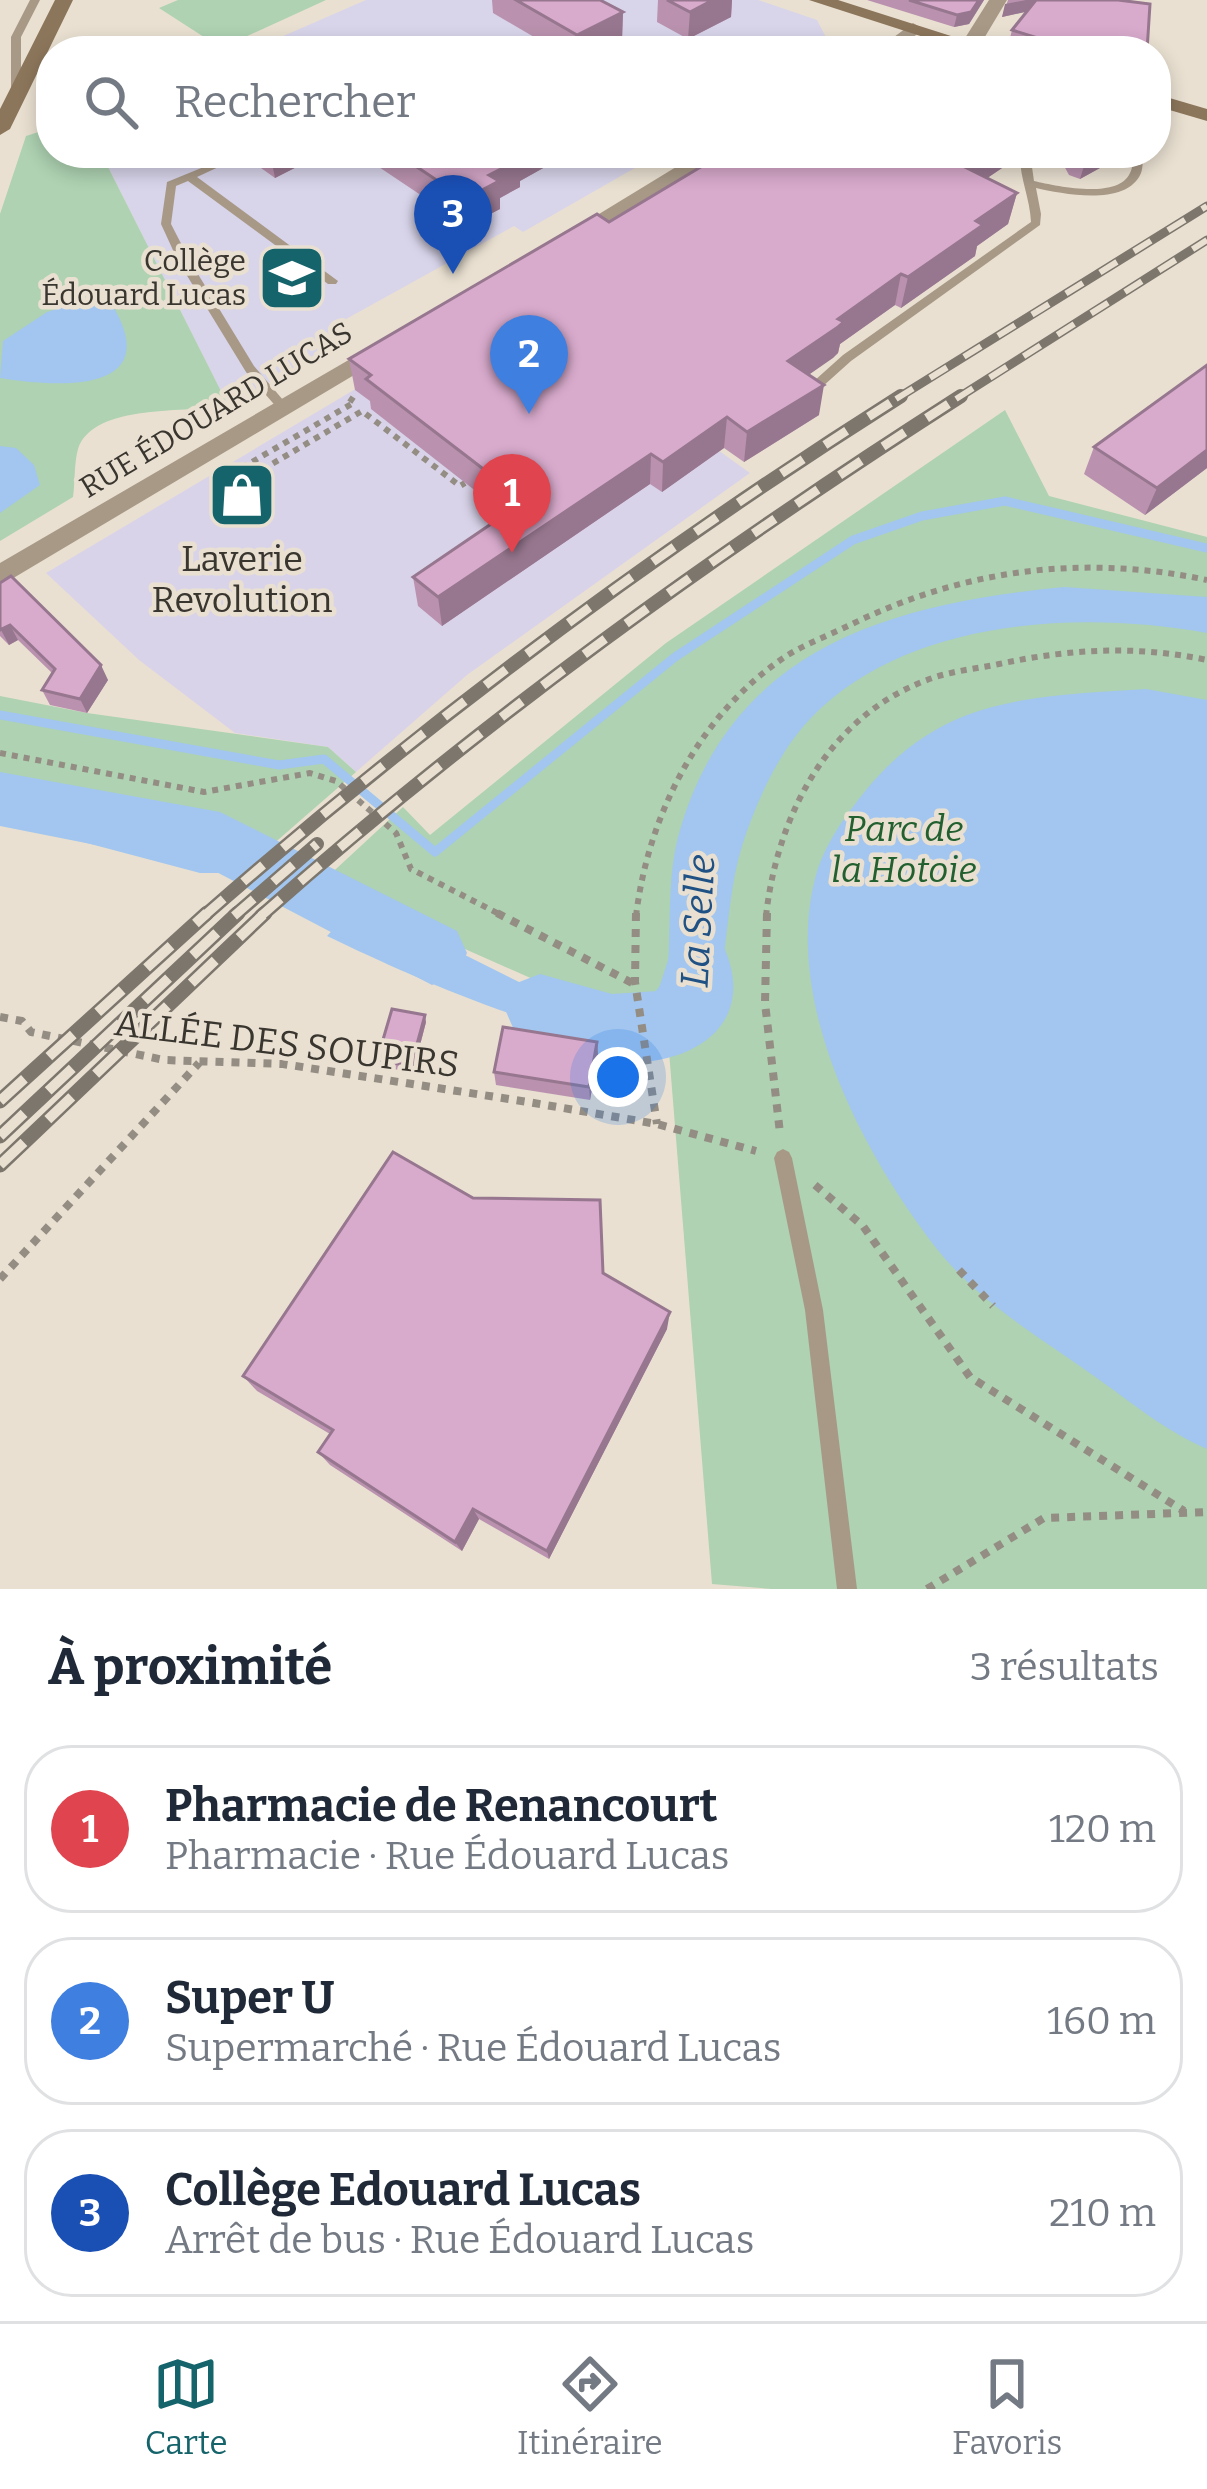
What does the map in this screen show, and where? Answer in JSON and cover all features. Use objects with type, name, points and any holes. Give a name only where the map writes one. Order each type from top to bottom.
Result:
[{"type":"street","points":[[818,0],[937,36]]},
{"type":"street","points":[[984,36],[998,0]]},
{"type":"street","points":[[47,36],[64,5]]},
{"type":"street","points":[[904,36],[913,29]]},
{"type":"street","points":[[0,129],[36,56]]},
{"type":"street","points":[[1171,104],[1207,115]]},
{"type":"street","points":[[549,250],[688,168]]},
{"type":"street","name":"RUE ÉDOUARD LUCAS","points":[[0,576],[401,337]]},
{"type":"lane","points":[[16,93],[16,37],[35,0]]},
{"type":"lane","points":[[210,168],[171,184],[166,224],[250,368],[283,407]]},
{"type":"lane","points":[[808,393],[847,358],[1036,223],[1038,200],[1025,168]]},
{"type":"lane","points":[[1031,184],[1086,195],[1131,183],[1138,168]]},
{"type":"lane","points":[[189,176],[332,280]]},
{"type":"lane","points":[[783,1158],[814,1310],[847,1589]]},
{"type":"path","points":[[328,381],[355,402],[245,466],[255,474],[362,411],[460,486],[465,483]]},
{"type":"path","points":[[657,1124],[636,985],[638,900],[657,830],[683,765],[744,691],[781,660],[862,620],[961,580],[1076,567],[1207,580]]},
{"type":"path","points":[[1184,1511],[970,1378],[863,1226],[783,1158],[768,1047],[761,926],[778,834],[835,741],[921,682],[1053,651],[1160,647],[1207,660]]},
{"type":"path","points":[[0,753],[204,792],[310,773],[336,781],[396,833],[410,869],[636,985]]},
{"type":"path","name":"ALLÉE DES SOUPIRS","points":[[0,1017],[22,1021],[32,1032],[134,1055],[199,1063],[283,1064],[657,1124],[783,1158]]},
{"type":"path","points":[[0,1279],[199,1063]]},
{"type":"path","points":[[959,1270],[994,1306]]},
{"type":"path","points":[[927,1589],[1044,1518],[1207,1512]]},
{"type":"shaded area","points":[[366,0],[758,0],[817,20],[825,36],[283,36]]},
{"type":"shaded area","name":"Collège Édouard Lucas","points":[[109,168],[635,168],[523,232],[514,226],[337,324],[326,351],[228,405]]},
{"type":"shaded area","points":[[507,299],[750,473],[467,675],[356,772],[328,747],[235,733],[139,660],[46,573]]},
{"type":"green space","points":[[178,0],[326,0],[247,36],[202,36],[159,8]]},
{"type":"green space","points":[[36,133],[36,168],[109,168],[228,405],[144,413],[103,424],[87,434],[78,449],[73,497],[0,541],[0,214],[26,136]]},
{"type":"green space","name":"Parc de la Hotoie","points":[[1005,410],[1049,496],[1207,537],[1207,1589],[772,1589],[712,1584],[668,1039],[359,902],[323,881],[403,807],[430,835],[666,643]]},
{"type":"green space","points":[[0,696],[328,747],[356,772],[271,846],[254,829],[0,779]]},
{"type":"water","points":[[89,299],[114,308],[126,336],[125,357],[114,371],[73,383],[0,378],[3,341],[47,312]]},
{"type":"water","points":[[0,446],[16,448],[34,465],[40,485],[0,513]]},
{"type":"water","points":[[1064,587],[1207,597],[1207,633],[1105,623],[997,629],[896,659],[850,685],[799,731],[754,812],[735,874],[720,1004],[712,1026],[692,1043],[658,1054],[649,999],[665,980],[668,968],[676,846],[705,767],[739,716],[780,676],[828,646],[882,623],[940,606]]},
{"type":"water","points":[[1146,689],[1207,700],[1207,1449],[1152,1418],[1012,1318],[970,1284],[933,1244],[855,1118],[819,1021],[810,971],[808,923],[820,863],[851,809],[899,756],[938,729],[988,708],[1056,696]]},
{"type":"water","points":[[0,779],[254,829],[270,846],[239,873],[200,873],[0,820]]},
{"type":"water","points":[[359,902],[539,992],[626,1012],[632,1043],[518,1016],[327,936]]},
{"type":"building","points":[[516,0],[600,0],[623,12],[577,35]]},
{"type":"building","points":[[667,0],[713,0],[690,12]]},
{"type":"building","points":[[909,0],[979,0],[971,12],[957,15]]},
{"type":"building","points":[[1036,0],[1150,4],[1148,36],[1031,36],[1012,30]]},
{"type":"building","points":[[418,168],[503,168],[489,175],[499,181],[465,199]]},
{"type":"building","points":[[699,168],[967,168],[1017,193],[976,221],[983,225],[908,277],[901,274],[788,361],[824,385],[747,432],[727,417],[663,462],[651,454],[438,597],[413,577],[525,501],[366,379],[371,375],[349,359],[597,214],[609,222]]},
{"type":"building","points":[[1207,365],[1207,450],[1157,488],[1094,447]]},
{"type":"building","points":[[11,576],[101,665],[80,699],[42,690],[55,669],[10,625],[0,630],[0,583]]},
{"type":"building","points":[[392,1009],[425,1015],[411,1066],[377,1060]]},
{"type":"building","points":[[503,1027],[597,1042],[589,1087],[494,1072]]},
{"type":"building","points":[[393,1152],[473,1198],[600,1200],[603,1273],[670,1312],[547,1551],[473,1509],[455,1542],[318,1452],[333,1430],[243,1376]]},
{"type":"waterway","points":[[0,715],[279,765],[324,759],[435,852],[675,657],[853,540],[922,516],[1005,501],[1207,548]]},
{"type":"waterway","name":"La Selle","points":[[0,799],[220,841],[432,953]]},
{"type":"waterway","name":"La Selle","points":[[540,1007],[612,1028],[674,1024],[697,1003],[698,968]]},
{"type":"railway","points":[[896,399],[1207,206]]},
{"type":"railway","points":[[956,399],[1207,240]]},
{"type":"railway","points":[[204,916],[542,642],[719,516],[901,396]]},
{"type":"railway","points":[[261,916],[428,775],[601,642],[779,516],[961,396]]},
{"type":"railway","points":[[234,916],[317,844]]},
{"type":"railway","points":[[0,1101],[207,913]]},
{"type":"railway","points":[[0,1136],[238,913]]},
{"type":"railway","points":[[0,1165],[265,913]]},
{"type":"place","name":"Collège Edouard Lucas","points":[[453,274]]},
{"type":"place","name":"Collège Édouard Lucas","points":[[292,278]]},
{"type":"place","name":"Super U","points":[[529,414]]},
{"type":"place","name":"Laverie Revolution","points":[[242,495]]},
{"type":"place","name":"Pharmacie de Renancourt","points":[[512,553]]}]
